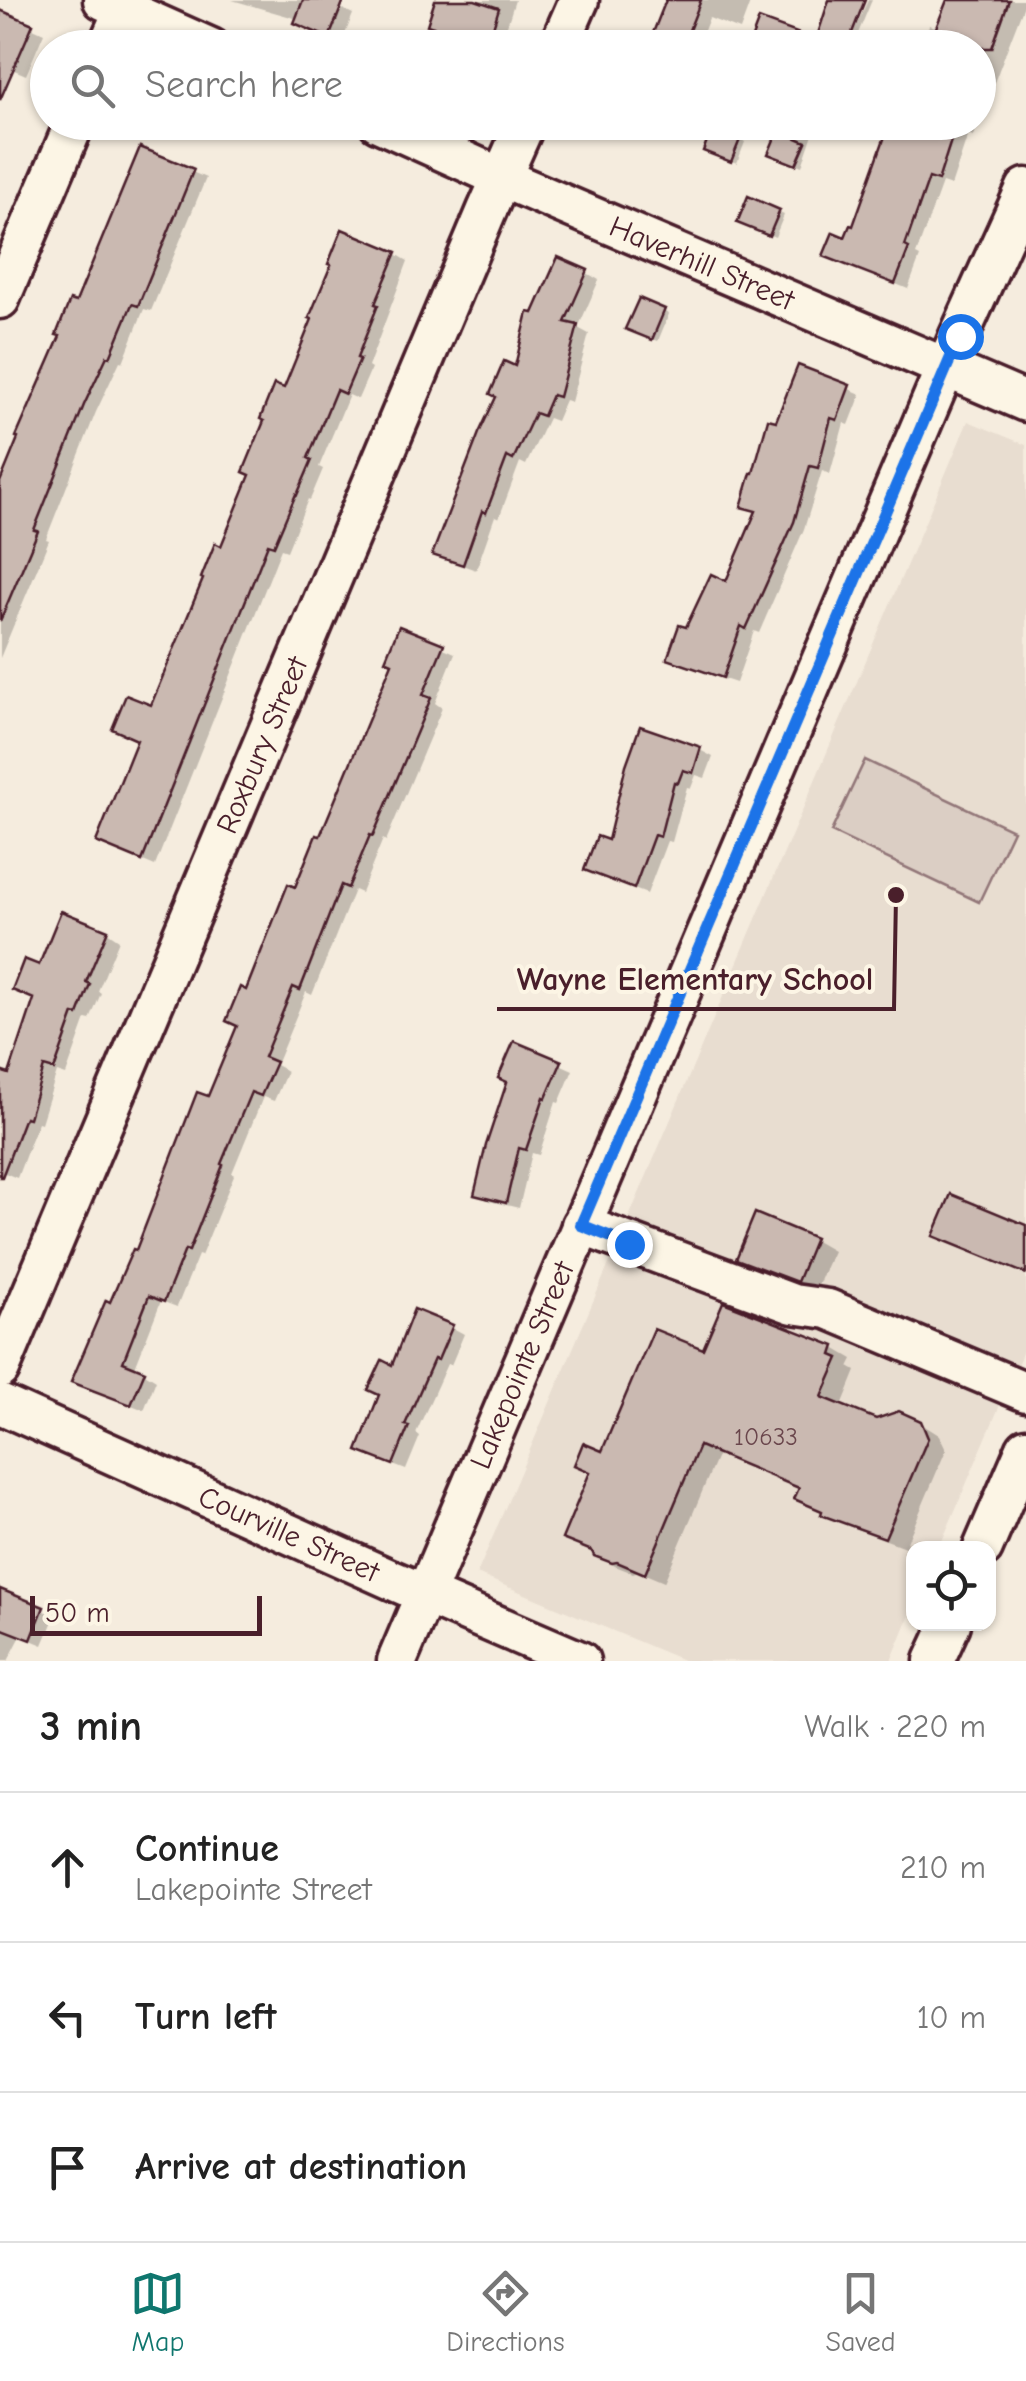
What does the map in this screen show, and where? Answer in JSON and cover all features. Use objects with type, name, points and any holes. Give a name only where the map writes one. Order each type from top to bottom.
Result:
[{"type":"street","points":[[566,30],[578,0]]},
{"type":"street","points":[[111,30],[118,3],[174,30]]},
{"type":"street","points":[[0,299],[67,140]]},
{"type":"street","name":"Haverhill Street","points":[[418,140],[1026,402]]},
{"type":"street","name":"Roxbury Street","points":[[0,1369],[518,140]]},
{"type":"street","name":"Lakepointe Street","points":[[397,1661],[1026,188]]},
{"type":"street","points":[[581,1225],[793,1304],[828,1309],[1026,1392]]},
{"type":"street","name":"Courville Street","points":[[0,1404],[580,1661]]},
{"type":"street","points":[[986,1541],[1026,1448]]},
{"type":"street","points":[[934,1661],[947,1631]]},
{"type":"shaded area","points":[[968,421],[1026,445],[1026,1344],[942,1541],[906,1541],[906,1625],[891,1661],[685,1661],[477,1574]]},
{"type":"shaded area","points":[[865,760],[1013,830],[979,902],[831,832]]},
{"type":"building","points":[[303,0],[344,0],[332,30],[310,30],[294,23]]},
{"type":"building","points":[[435,0],[475,0],[499,8],[492,30],[443,30],[427,25]]},
{"type":"building","points":[[666,0],[701,0],[689,30],[654,30]]},
{"type":"building","points":[[829,0],[865,0],[853,30],[819,30]]},
{"type":"building","points":[[947,0],[1009,0],[996,37],[996,30],[935,30]]},
{"type":"building","points":[[0,10],[33,24],[0,100]]},
{"type":"building","points":[[759,19],[789,30],[755,30]]},
{"type":"building","points":[[707,140],[740,140],[731,162],[703,151]]},
{"type":"building","points":[[774,140],[806,142],[796,165],[768,154]]},
{"type":"building","points":[[884,140],[951,140],[938,181],[929,178],[895,284],[823,256],[833,232],[845,237],[850,225],[853,226]]},
{"type":"building","points":[[140,147],[194,169],[138,306],[132,304],[84,405],[0,621],[0,482],[60,336],[56,335],[70,300],[76,302]]},
{"type":"building","points":[[748,196],[780,210],[769,236],[737,223]]},
{"type":"building","points":[[342,229],[397,252],[375,304],[378,305],[357,358],[360,359],[345,394],[336,390],[297,495],[274,546],[268,544],[142,861],[96,842],[137,740],[112,729],[126,695],[151,705],[215,543],[221,546],[250,475],[243,472],[264,421],[260,419],[274,384],[284,388]]},
{"type":"building","points":[[558,257],[588,270],[565,322],[578,325],[559,397],[552,395],[543,416],[535,413],[513,460],[507,457],[463,565],[432,555],[496,397],[490,394],[504,361],[515,366],[528,312],[533,313]]},
{"type":"building","points":[[639,298],[665,309],[652,340],[625,329]]},
{"type":"building","points":[[798,365],[850,385],[837,420],[831,418],[818,468],[810,466],[794,522],[746,629],[741,626],[723,678],[667,659],[679,625],[686,627],[711,574],[726,581],[756,511],[741,507],[768,419],[776,421]]},
{"type":"building","points":[[399,626],[444,644],[423,695],[431,698],[348,888],[341,885],[300,990],[293,987],[264,1057],[276,1062],[261,1096],[251,1092],[189,1251],[185,1250],[164,1302],[149,1296],[123,1362],[145,1371],[131,1405],[71,1382],[106,1300],[110,1302],[133,1249],[136,1250],[197,1092],[208,1096],[237,1026],[226,1021],[240,987],[246,990],[288,884],[295,887],[316,835],[320,836],[392,663],[385,660]]},
{"type":"building","points":[[640,726],[701,747],[693,773],[683,770],[678,783],[674,782],[660,837],[654,835],[634,889],[584,870],[597,836],[608,840]]},
{"type":"building","points":[[61,911],[108,930],[54,1070],[44,1067],[29,1118],[25,1117],[0,1177],[0,1071],[9,1074],[34,999],[12,990],[24,959],[39,965]]},
{"type":"building","points":[[514,1041],[562,1061],[544,1097],[526,1150],[519,1148],[506,1203],[474,1195],[507,1082],[498,1078]]},
{"type":"building","points":[[951,1194],[1026,1225],[1026,1274],[933,1236]]},
{"type":"building","points":[[755,1213],[815,1238],[797,1282],[736,1259]]},
{"type":"building","points":[[723,1302],[835,1346],[832,1355],[839,1358],[822,1397],[876,1419],[899,1411],[921,1421],[928,1438],[885,1538],[821,1515],[822,1511],[794,1499],[799,1488],[699,1446],[645,1574],[594,1556],[592,1551],[562,1539],[590,1472],[574,1465],[583,1443],[602,1451],[654,1329],[703,1349]]},
{"type":"building","points":[[414,1309],[453,1325],[405,1425],[409,1426],[393,1465],[357,1451],[379,1395],[368,1390],[382,1360],[392,1365]]},
{"type":"building","points":[[0,1589],[44,1607],[31,1640],[0,1628]]},
{"type":"place","name":"Wayne Elementary School","points":[[896,895]]},
{"type":"route","points":[[629,1244],[581,1225],[960,336]]}]
